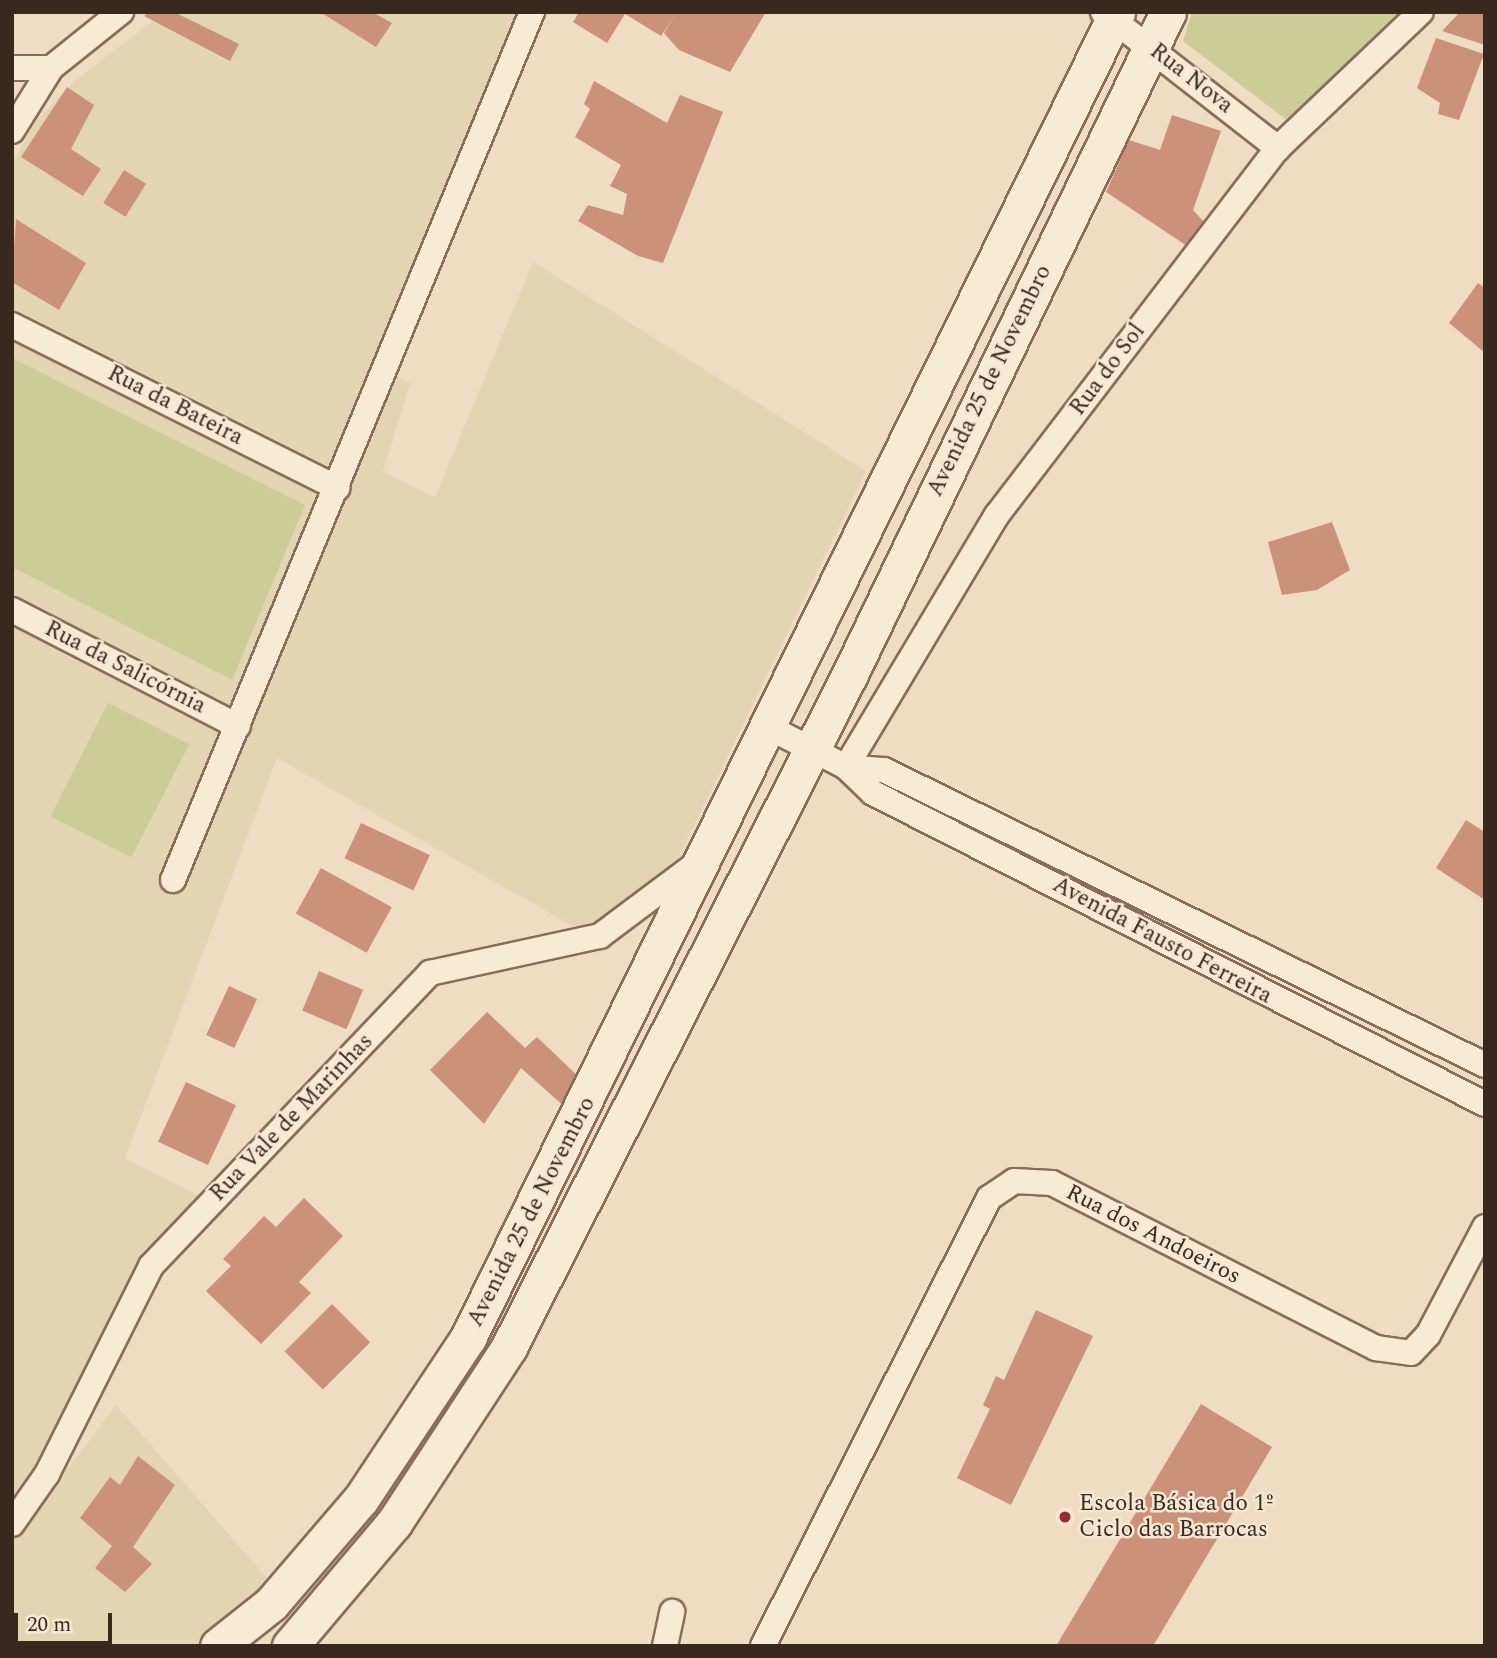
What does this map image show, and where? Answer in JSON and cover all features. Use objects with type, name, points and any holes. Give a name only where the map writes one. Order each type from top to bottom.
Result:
[{"type":"street","points":[[12,131],[51,68],[121,12]]},
{"type":"street","points":[[173,880],[338,488],[532,12]]},
{"type":"street","name":"Avenida 25 de Novembro","points":[[290,1646],[394,1523],[509,1348],[812,750],[1168,12]]},
{"type":"street","name":"Rua do Sol","points":[[846,767],[998,515],[1278,148],[1421,12]]},
{"type":"street","name":"Avenida 25 de Novembro","points":[[218,1646],[271,1604],[361,1499],[468,1338],[576,1127],[764,725],[1111,15]]},
{"type":"street","name":"Rua Nova","points":[[1111,15],[1278,148]]},
{"type":"street","points":[[12,68],[51,68]]},
{"type":"street","name":"Rua da Bateira","points":[[12,325],[338,488]]},
{"type":"street","name":"Rua da Salicórnia","points":[[12,610],[238,726]]},
{"type":"street","points":[[764,725],[812,750]]},
{"type":"street","name":"Avenida Fausto Ferreira","points":[[812,750],[846,767],[873,793],[1485,1104]]},
{"type":"street","name":"Avenida Fausto Ferreira","points":[[846,767],[884,770],[1485,1065]]},
{"type":"street","name":"Rua Vale de Marinhas","points":[[12,1524],[47,1474],[151,1266],[430,973],[600,936],[699,862]]},
{"type":"street","name":"Rua dos Andoeiros","points":[[763,1646],[989,1198],[1014,1181],[1052,1183],[1376,1348],[1411,1353],[1428,1335],[1485,1227]]},
{"type":"street","points":[[665,1646],[672,1612]]},
{"type":"shaded area","points":[[164,12],[517,12],[372,362],[410,383],[383,472],[435,497],[533,262],[866,471],[671,873],[585,933],[277,758],[125,1158],[203,1198],[12,1505],[12,165],[36,121],[76,80]]},
{"type":"shaded area","points":[[116,1405],[278,1591],[201,1646],[12,1646],[12,1542]]},
{"type":"green space","points":[[1192,12],[1407,12],[1292,124],[1183,41]]},
{"type":"green space","points":[[12,358],[305,505],[232,680],[12,567]]},
{"type":"green space","points":[[108,703],[189,744],[131,857],[50,816]]},
{"type":"building","points":[[149,12],[174,12],[239,44],[230,61],[144,16]]},
{"type":"building","points":[[320,12],[372,12],[392,23],[376,47]]},
{"type":"building","points":[[579,12],[766,12],[730,72],[679,50],[664,33],[675,15],[661,36],[625,14],[607,43],[573,22]]},
{"type":"building","points":[[1460,12],[1485,12],[1485,45],[1442,31]]},
{"type":"building","points":[[1436,38],[1484,54],[1459,120],[1438,114],[1440,103],[1417,88]]},
{"type":"building","points":[[594,81],[667,123],[680,95],[723,112],[663,263],[638,256],[578,221],[588,205],[623,215],[627,194],[610,186],[621,165],[575,137],[590,109],[584,104]]},
{"type":"building","points":[[67,87],[94,105],[71,149],[101,169],[83,196],[21,157]]},
{"type":"building","points":[[1172,115],[1221,131],[1193,210],[1206,224],[1190,248],[1106,192],[1129,140],[1160,150]]},
{"type":"building","points":[[124,170],[146,184],[125,217],[103,203]]},
{"type":"building","points":[[16,219],[86,263],[59,310],[12,282]]},
{"type":"building","points":[[1478,283],[1485,288],[1485,353],[1449,323]]},
{"type":"building","points":[[1332,522],[1350,570],[1317,590],[1282,595],[1268,542]]},
{"type":"building","points":[[1466,820],[1485,832],[1485,900],[1436,868]]},
{"type":"building","points":[[361,823],[430,855],[413,890],[345,858]]},
{"type":"building","points":[[321,868],[392,907],[367,953],[296,913]]},
{"type":"building","points":[[319,971],[363,990],[346,1029],[302,1011]]},
{"type":"building","points":[[229,986],[257,999],[234,1048],[206,1035]]},
{"type":"building","points":[[487,1012],[525,1048],[537,1037],[580,1078],[566,1108],[521,1068],[484,1124],[430,1070]]},
{"type":"building","points":[[186,1082],[236,1105],[208,1165],[158,1142]]},
{"type":"building","points":[[304,1198],[343,1236],[299,1282],[311,1293],[261,1344],[206,1291],[231,1266],[223,1259],[264,1216],[276,1227]]},
{"type":"building","points":[[332,1304],[370,1342],[323,1390],[285,1351]]},
{"type":"building","points":[[1036,1310],[1093,1336],[1011,1505],[957,1478],[990,1409],[983,1405],[996,1376],[1004,1380]]},
{"type":"building","points":[[1201,1404],[1272,1447],[1153,1646],[1056,1646]]},
{"type":"building","points":[[138,1456],[175,1485],[133,1547],[152,1564],[125,1592],[95,1568],[112,1546],[80,1518],[110,1477],[120,1485]]},
{"type":"place","name":"Escola Básica do 1º Ciclo das Barrocas","points":[[1065,1517]]}]
